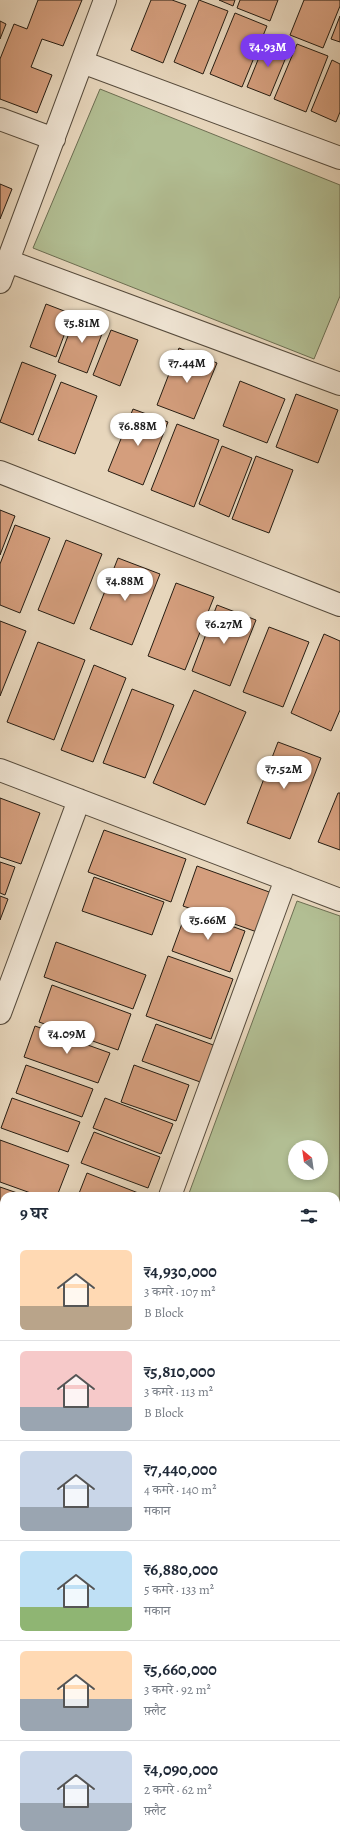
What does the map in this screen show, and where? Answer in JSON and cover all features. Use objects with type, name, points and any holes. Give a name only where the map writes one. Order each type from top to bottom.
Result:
[{"type":"street","points":[[0,282],[105,0]]},
{"type":"street","points":[[82,62],[340,158]]},
{"type":"street","points":[[0,119],[54,139]]},
{"type":"street","points":[[8,261],[340,383]]},
{"type":"street","points":[[0,472],[340,605]]},
{"type":"street","points":[[0,770],[340,900]]},
{"type":"street","points":[[0,1013],[79,800]]},
{"type":"street","points":[[171,1192],[286,879]]},
{"type":"green space","points":[[100,89],[340,185],[340,296],[314,359],[33,248]]},
{"type":"green space","points":[[297,901],[340,916],[339,1192],[189,1192]]},
{"type":"building","points":[[38,0],[82,0],[63,46],[42,39],[31,67],[52,75],[37,113],[0,99],[0,59],[14,24],[27,29]]},
{"type":"building","points":[[151,0],[172,0],[186,5],[163,63],[131,50]]},
{"type":"building","points":[[199,0],[228,11],[203,74],[174,62]]},
{"type":"building","points":[[219,0],[235,0],[233,6]]},
{"type":"building","points":[[240,0],[278,0],[270,21],[237,8]]},
{"type":"building","points":[[304,0],[340,0],[340,6],[323,48],[290,35]]},
{"type":"building","points":[[235,13],[267,26],[242,87],[210,74]]},
{"type":"building","points":[[340,16],[340,42],[331,39]]},
{"type":"building","points":[[0,21],[6,24],[0,39]]},
{"type":"building","points":[[266,40],[289,50],[270,96],[247,87]]},
{"type":"building","points":[[297,44],[328,56],[306,112],[274,99]]},
{"type":"building","points":[[332,60],[340,64],[340,112],[336,122],[311,111]]},
{"type":"building","points":[[0,184],[12,189],[0,219]]},
{"type":"building","points":[[46,304],[72,314],[56,357],[30,347]]},
{"type":"building","points":[[76,315],[105,326],[87,373],[58,362]]},
{"type":"building","points":[[111,330],[138,340],[120,386],[93,375]]},
{"type":"building","points":[[179,348],[217,363],[194,419],[157,405]]},
{"type":"building","points":[[22,362],[56,375],[33,435],[0,422]]},
{"type":"building","points":[[240,381],[285,399],[267,443],[223,426]]},
{"type":"building","points":[[61,382],[97,396],[75,454],[38,440]]},
{"type":"building","points":[[296,394],[338,410],[318,463],[276,447]]},
{"type":"building","points":[[133,409],[168,422],[143,485],[108,471]]},
{"type":"building","points":[[177,424],[219,440],[194,507],[151,490]]},
{"type":"building","points":[[222,446],[252,458],[229,517],[199,504]]},
{"type":"building","points":[[256,456],[293,470],[269,533],[232,519]]},
{"type":"building","points":[[0,510],[15,516],[0,555]]},
{"type":"building","points":[[15,525],[50,538],[20,613],[0,605],[0,564]]},
{"type":"building","points":[[66,540],[102,554],[74,624],[38,610]]},
{"type":"building","points":[[118,558],[160,574],[132,645],[90,629]]},
{"type":"building","points":[[176,583],[214,597],[185,670],[148,656]]},
{"type":"building","points":[[217,605],[256,620],[230,686],[192,671]]},
{"type":"building","points":[[0,621],[26,631],[0,696]]},
{"type":"building","points":[[269,627],[309,642],[283,707],[243,692]]},
{"type":"building","points":[[324,634],[340,641],[340,710],[331,731],[291,713]]},
{"type":"building","points":[[38,642],[85,660],[54,740],[7,722]]},
{"type":"building","points":[[94,665],[126,678],[93,762],[61,750]]},
{"type":"building","points":[[132,689],[174,705],[145,778],[103,763]]},
{"type":"building","points":[[194,690],[246,712],[205,805],[153,783]]},
{"type":"building","points":[[278,742],[321,758],[290,839],[247,823]]},
{"type":"building","points":[[338,793],[340,793],[340,850],[318,842]]},
{"type":"building","points":[[0,798],[40,813],[21,864],[0,857]]},
{"type":"building","points":[[104,830],[186,859],[171,902],[88,872]]},
{"type":"building","points":[[0,862],[15,867],[5,895],[0,893]]},
{"type":"building","points":[[197,866],[272,893],[257,932],[183,906]]},
{"type":"building","points":[[94,877],[164,902],[152,935],[82,911]]},
{"type":"building","points":[[0,896],[8,899],[0,920]]},
{"type":"building","points":[[187,910],[245,931],[230,972],[172,951]]},
{"type":"building","points":[[56,942],[146,975],[133,1009],[44,977]]},
{"type":"building","points":[[168,956],[233,979],[211,1039],[146,1016]]},
{"type":"building","points":[[52,985],[131,1014],[118,1050],[39,1022]]},
{"type":"building","points":[[156,1024],[216,1046],[203,1083],[142,1061]]},
{"type":"building","points":[[35,1026],[110,1053],[98,1083],[24,1057]]},
{"type":"building","points":[[26,1065],[93,1089],[82,1117],[16,1093]]},
{"type":"building","points":[[134,1065],[189,1085],[176,1121],[121,1102]]},
{"type":"building","points":[[12,1098],[80,1122],[68,1152],[1,1128]]},
{"type":"building","points":[[105,1098],[173,1124],[161,1154],[93,1128]]},
{"type":"building","points":[[94,1132],[160,1157],[148,1188],[81,1163]]},
{"type":"building","points":[[0,1140],[69,1165],[59,1192],[28,1192],[0,1182]]},
{"type":"building","points":[[87,1173],[136,1192],[80,1192]]},
{"type":"building","points":[[0,1187],[14,1192],[0,1192]]}]
